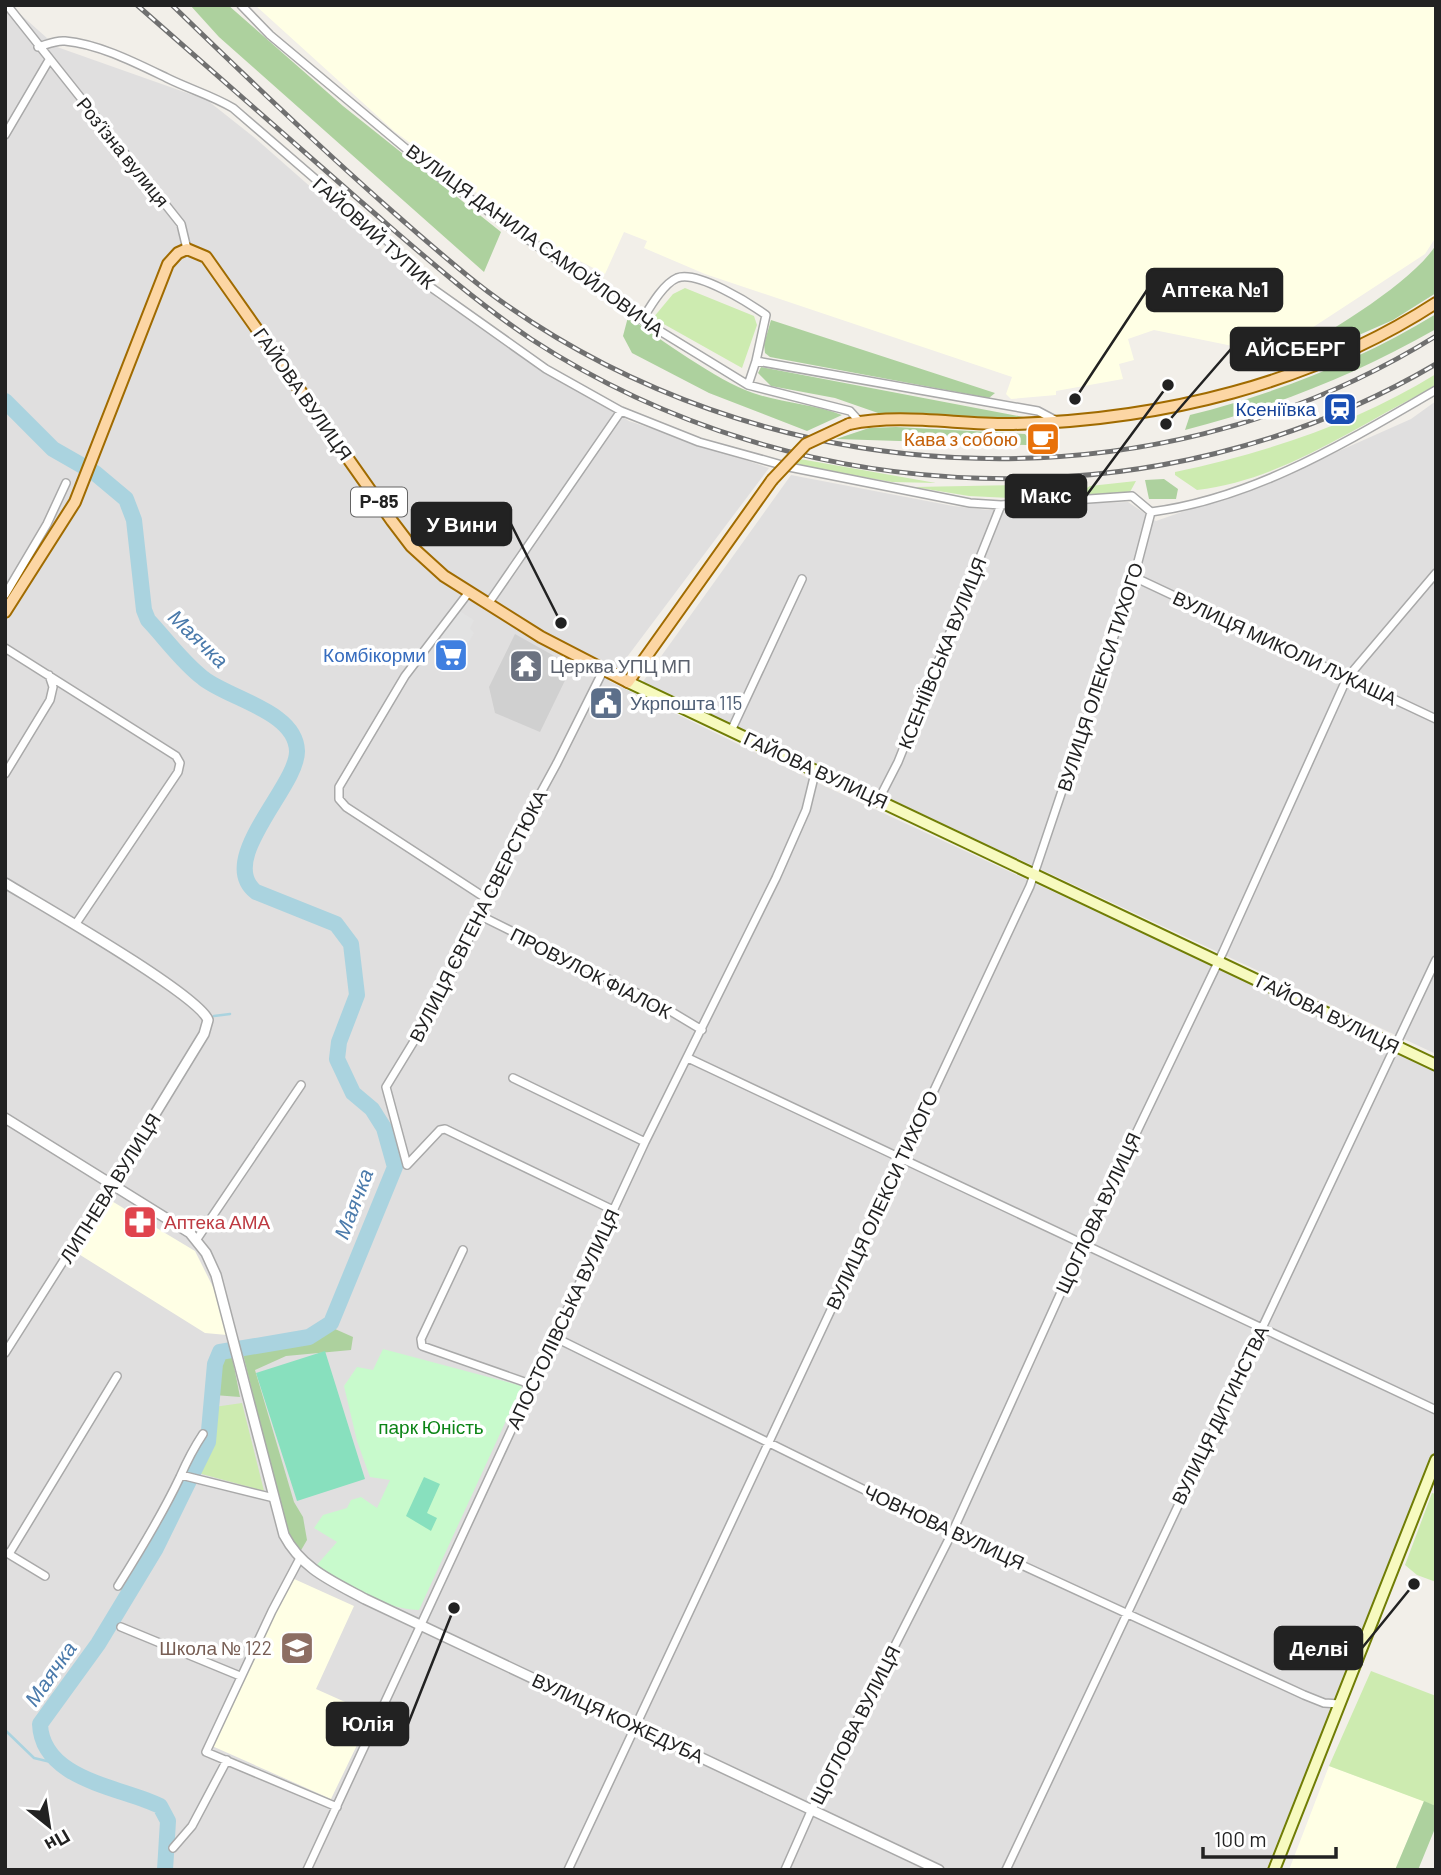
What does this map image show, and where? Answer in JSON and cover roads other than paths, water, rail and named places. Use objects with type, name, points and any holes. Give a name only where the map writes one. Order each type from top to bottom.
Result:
[{"type":"main road","points":[[5,612],[65,519],[82,485],[168,264],[178,253],[187,249]]},
{"type":"main road","name":"ГАЙОВА ВУЛИЦЯ","points":[[187,249],[206,257],[411,546],[444,576],[603,671],[816,769],[1436,1065]]},
{"type":"main road","points":[[628,682],[772,480],[806,444],[854,423],[1058,422],[1168,407],[1252,387],[1368,342],[1436,303]]},
{"type":"main road","points":[[1274,1870],[1432,1481],[1436,1460]]},
{"type":"street","name":"Розʼїзна вулиця","points":[[7,5],[48,60],[181,224],[187,249]]},
{"type":"street","name":"ВУЛИЦЯ ДАНИЛА САМОЙЛОВИЧА","points":[[241,5],[270,35],[441,178],[642,320],[748,385],[850,411],[854,423]]},
{"type":"street","name":"ГАЙОВИЙ ТУПИК","points":[[38,47],[67,41],[95,48],[136,62],[170,80],[209,94],[233,108],[393,246],[415,276],[546,369],[621,411],[699,442],[789,467],[970,503],[1001,505],[1132,496],[1151,512]]},
{"type":"street","points":[[5,135],[48,60]]},
{"type":"street","points":[[642,320],[674,279],[686,276],[743,298],[766,315],[748,385]]},
{"type":"street","points":[[756,361],[1038,411],[1058,422]]},
{"type":"street","points":[[1151,512],[1183,507],[1308,463],[1436,390]]},
{"type":"street","points":[[488,604],[621,411]]},
{"type":"street","points":[[5,594],[47,524],[66,483]]},
{"type":"street","name":"КСЕНІЇВСЬКА ВУЛИЦЯ","points":[[879,799],[898,762],[1001,505]]},
{"type":"street","name":"ВУЛИЦЯ ОЛЕКСИ ТИХОГО","points":[[568,1870],[1035,873],[1134,577],[1151,512]]},
{"type":"street","name":"ЩОГЛОВА ВУЛИЦЯ","points":[[785,1870],[812,1809],[952,1533],[1082,1245],[1218,961],[1347,678],[1436,573]]},
{"type":"street","name":"ВУЛИЦЯ МИКОЛИ ЛУКАША","points":[[1134,577],[1436,719]]},
{"type":"street","points":[[731,731],[802,579]]},
{"type":"street","points":[[469,592],[405,676],[339,787],[339,799],[346,807],[473,887],[484,897]]},
{"type":"street","points":[[5,648],[176,756],[180,763],[178,772],[75,925],[5,883]]},
{"type":"street","name":"ВУЛИЦЯ ЄВГЕНА СВЕРСТЮКА","points":[[603,671],[557,763],[484,897],[481,916],[422,1028],[386,1087],[407,1165],[440,1130],[445,1129],[612,1210]]},
{"type":"street","points":[[5,774],[50,700],[53,687],[49,674]]},
{"type":"street","name":"АПОСТОЛІВСЬКА ВУЛИЦЯ","points":[[307,1870],[423,1625],[612,1210],[801,822],[816,769]]},
{"type":"street","name":"ПРОВУЛОК ФІАЛОК","points":[[481,916],[657,1003],[702,1030]]},
{"type":"street","name":"ЛИПНЕВА ВУЛИЦЯ","points":[[5,1352],[204,1034],[208,1020],[200,1007],[75,925]]},
{"type":"street","name":"ВУЛИЦЯ ДИТИНСТВА","points":[[1006,1870],[1126,1611],[1436,960]]},
{"type":"street","points":[[688,1058],[1436,1410]]},
{"type":"street","points":[[513,1079],[645,1142]]},
{"type":"street","points":[[197,1239],[301,1084]]},
{"type":"street","points":[[5,1118],[197,1239],[216,1275],[284,1535],[299,1560],[240,1676],[206,1752],[337,1807]]},
{"type":"street","points":[[463,1250],[421,1339],[422,1346],[533,1385]]},
{"type":"street","name":"ЧОВНОВА ВУЛИЦЯ","points":[[554,1338],[952,1533],[1304,1695],[1324,1703],[1340,1704]]},
{"type":"street","points":[[45,1576],[7,1553],[117,1376]]},
{"type":"street","points":[[118,1586],[184,1476],[185,1460],[203,1434]]},
{"type":"street","points":[[184,1476],[274,1498]]},
{"type":"street","name":"ВУЛИЦЯ КОЖЕДУБА","points":[[299,1560],[313,1571],[365,1598],[939,1870]]},
{"type":"street","points":[[121,1627],[240,1676]]},
{"type":"street","points":[[173,1848],[192,1826],[227,1760]]},
{"type":"waterway","name":"Маячка","points":[[5,401],[53,449],[95,473],[126,499],[134,520],[144,610],[148,620],[195,672],[214,686],[274,716],[294,737],[297,751],[294,766],[251,843],[245,861],[246,878],[256,892],[336,924],[351,944],[357,995],[339,1042],[337,1059],[353,1093],[372,1109],[384,1128],[395,1167],[331,1323],[309,1337],[220,1352],[215,1364],[208,1442],[156,1548],[98,1644],[40,1724],[44,1743],[54,1758],[69,1770],[86,1779],[160,1806],[168,1821],[165,1870]]},
{"type":"waterway","points":[[214,1016],[230,1014]]},
{"type":"waterway","points":[[5,1730],[34,1758],[59,1764]]},
{"type":"railway","points":[[137,5],[359,200],[508,323],[531,339],[635,397],[747,440],[862,467],[980,478],[1099,474],[1215,453],[1329,417],[1436,364]]},
{"type":"railway","points":[[172,5],[337,161],[487,291],[594,359],[710,409],[831,442],[955,458],[1080,455],[1203,434],[1323,394],[1436,336]]},
{"type":"place","name":"Макс","points":[[1168,385]]},
{"type":"place","name":"Аптека №1","points":[[1075,399]]},
{"type":"place","name":"Ксеніївка","points":[[1340,409]]},
{"type":"place","name":"АЙСБЕРГ","points":[[1166,424]]},
{"type":"place","name":"Кава з собою","points":[[1043,439]]},
{"type":"place","name":"У Вини","points":[[561,623]]},
{"type":"place","name":"Комбікорми","points":[[451,655]]},
{"type":"place","name":"Церква УПЦ МП","points":[[526,666]]},
{"type":"place","name":"Укрпошта 115","points":[[606,703]]},
{"type":"place","name":"Аптека АМА","points":[[140,1222]]},
{"type":"place","name":"Делві","points":[[1414,1584]]},
{"type":"place","name":"Юлія","points":[[454,1608]]},
{"type":"place","name":"Школа № 122","points":[[297,1648]]},
{"type":"park label","name":"парк Юність","points":[[431,1427]]}]
